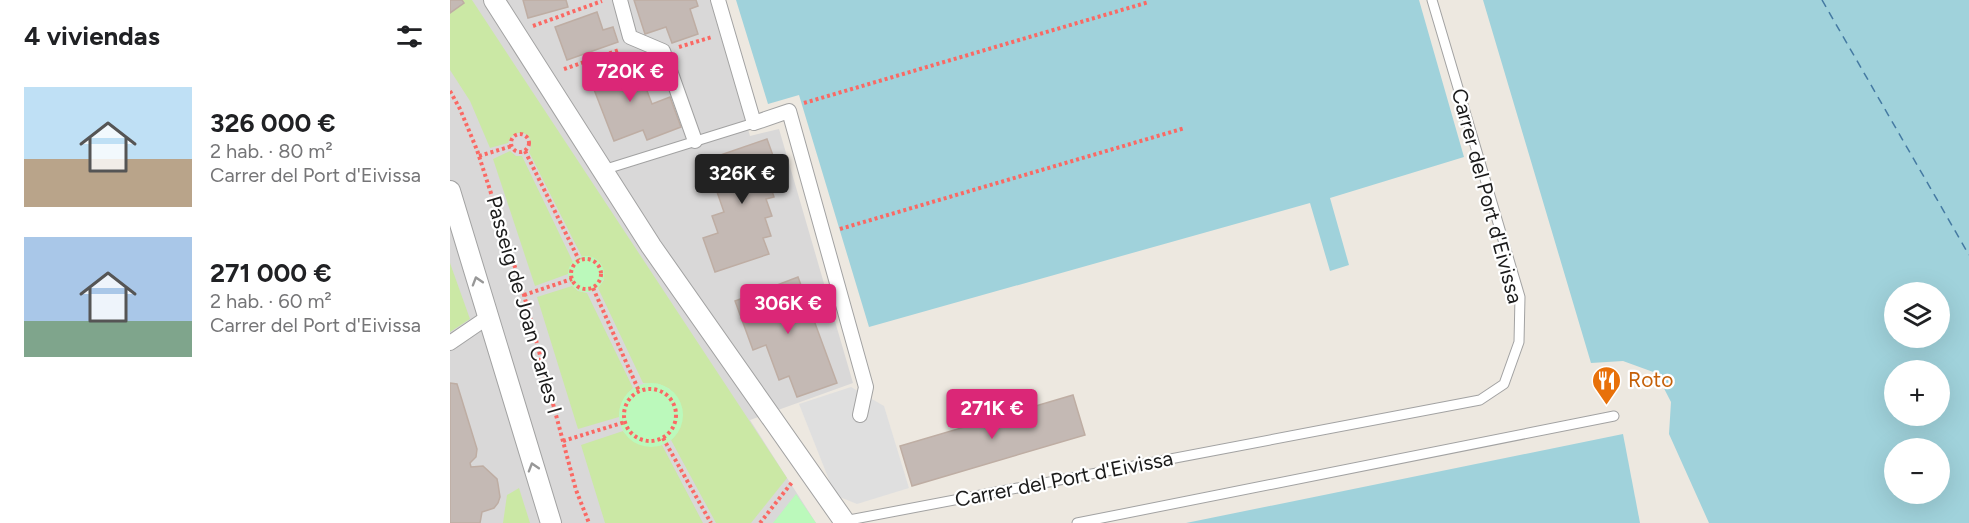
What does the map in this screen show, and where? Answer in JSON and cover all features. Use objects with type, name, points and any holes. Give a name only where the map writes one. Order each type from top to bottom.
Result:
[{"type":"street","name":"Carrer del Port d'Eivissa","points":[[494,0],[651,246],[844,521]]},
{"type":"street","points":[[620,0],[630,37],[663,51],[694,141]]},
{"type":"street","points":[[718,0],[754,123],[789,111],[866,387],[860,415]]},
{"type":"street","name":"Passeig de Joan Carles I","points":[[450,191],[551,523]]},
{"type":"street","points":[[450,343],[488,317]]},
{"type":"lane","name":"Carrer del Port d'Eivissa","points":[[844,521],[1480,400],[1504,384],[1519,342],[1520,297],[1432,0]]},
{"type":"lane","points":[[603,170],[754,123]]},
{"type":"lane","points":[[1077,523],[1614,416]]},
{"type":"path","points":[[515,32],[606,0]]},
{"type":"path","points":[[802,104],[1149,2]]},
{"type":"path","points":[[663,51],[727,32]]},
{"type":"path","points":[[543,76],[632,46],[637,40]]},
{"type":"path","name":"Passeig de Joan Carles I","points":[[450,91],[479,156],[524,295],[576,490],[589,523]]},
{"type":"path","points":[[840,230],[1185,128]]},
{"type":"path","points":[[524,135],[528,138],[528,148],[525,151],[519,152],[512,146],[514,136],[524,135]]},
{"type":"path","points":[[479,156],[512,146]]},
{"type":"path","points":[[525,151],[579,260]]},
{"type":"path","points":[[588,258],[600,267],[602,275],[599,283],[593,288],[584,289],[577,286],[572,279],[572,268],[579,260],[588,258]]},
{"type":"path","points":[[524,295],[572,279]]},
{"type":"path","points":[[593,288],[639,391]]},
{"type":"path","points":[[655,389],[669,397],[674,403],[676,411],[674,427],[663,438],[644,441],[636,437],[624,422],[626,404],[631,396],[639,391],[655,389]]},
{"type":"path","points":[[563,441],[624,422]]},
{"type":"path","points":[[663,438],[711,523]]},
{"type":"path","points":[[760,523],[805,466]]},
{"type":"shaded area","points":[[450,0],[710,0],[750,136],[779,129],[853,383],[750,420],[816,523],[450,523]]},
{"type":"shaded area","points":[[851,387],[884,406],[909,488],[857,504],[835,495],[799,404]]},
{"type":"green space","points":[[450,0],[472,0],[787,478],[751,523],[716,523],[671,440],[678,432],[670,389],[659,384],[643,383],[598,288],[604,280],[589,256],[582,257],[529,152],[531,146],[528,136],[516,134],[508,143],[490,148],[470,101],[450,70]]},
{"type":"green space","points":[[510,151],[516,156],[522,156],[573,262],[568,274],[535,286],[493,159]]},
{"type":"green space","points":[[586,256],[599,261],[604,274],[599,287],[586,292],[573,287],[568,274],[573,261]]},
{"type":"green space","points":[[450,263],[470,319],[450,332]]},
{"type":"green space","points":[[572,286],[578,291],[587,293],[633,388],[623,401],[619,417],[578,429],[537,297]]},
{"type":"green space","points":[[651,383],[669,388],[674,392],[678,397],[683,415],[678,433],[674,438],[669,442],[651,447],[633,442],[628,438],[624,433],[619,415],[624,397],[628,392],[633,388]]},
{"type":"green space","points":[[623,431],[641,442],[662,445],[703,523],[605,523],[581,445]]},
{"type":"green space","points":[[519,488],[530,523],[503,523],[507,495]]},
{"type":"green space","points":[[796,494],[816,523],[773,523]]},
{"type":"water","points":[[736,0],[1419,0],[1464,157],[1330,198],[1349,265],[1330,271],[1310,203],[869,327],[799,95],[768,104]]},
{"type":"water","points":[[1483,0],[1969,0],[1969,523],[1709,523],[1669,434],[1671,402],[1656,373],[1623,361],[1591,363]]},
{"type":"water","points":[[1623,434],[1640,523],[1186,523]]},
{"type":"building","points":[[450,0],[462,0],[464,3],[450,13]]},
{"type":"building","points":[[523,0],[566,0],[568,7],[528,18]]},
{"type":"building","points":[[634,0],[696,0],[698,6],[690,9],[698,34],[672,43],[666,27],[645,34]]},
{"type":"building","points":[[597,12],[603,30],[613,27],[618,42],[567,60],[555,27]]},
{"type":"building","points":[[619,56],[629,79],[641,75],[652,104],[670,97],[681,127],[647,140],[643,130],[614,141],[586,69]]},
{"type":"building","points":[[767,139],[780,175],[768,179],[774,197],[766,199],[772,216],[765,218],[771,236],[763,238],[769,254],[715,272],[703,238],[718,233],[712,216],[724,212],[706,160]]},
{"type":"building","points":[[798,277],[837,383],[797,397],[789,376],[779,380],[766,345],[753,350],[735,301]]},
{"type":"building","points":[[450,383],[457,384],[477,449],[476,457],[470,463],[471,467],[483,466],[497,479],[500,497],[498,503],[494,508],[482,512],[480,523],[450,523]]},
{"type":"building","points":[[1073,395],[1085,435],[912,486],[900,446]]},
{"type":"ferry route","points":[[1822,0],[1969,255]]},
{"type":"place","name":"Roto","points":[[1607,406]]}]
